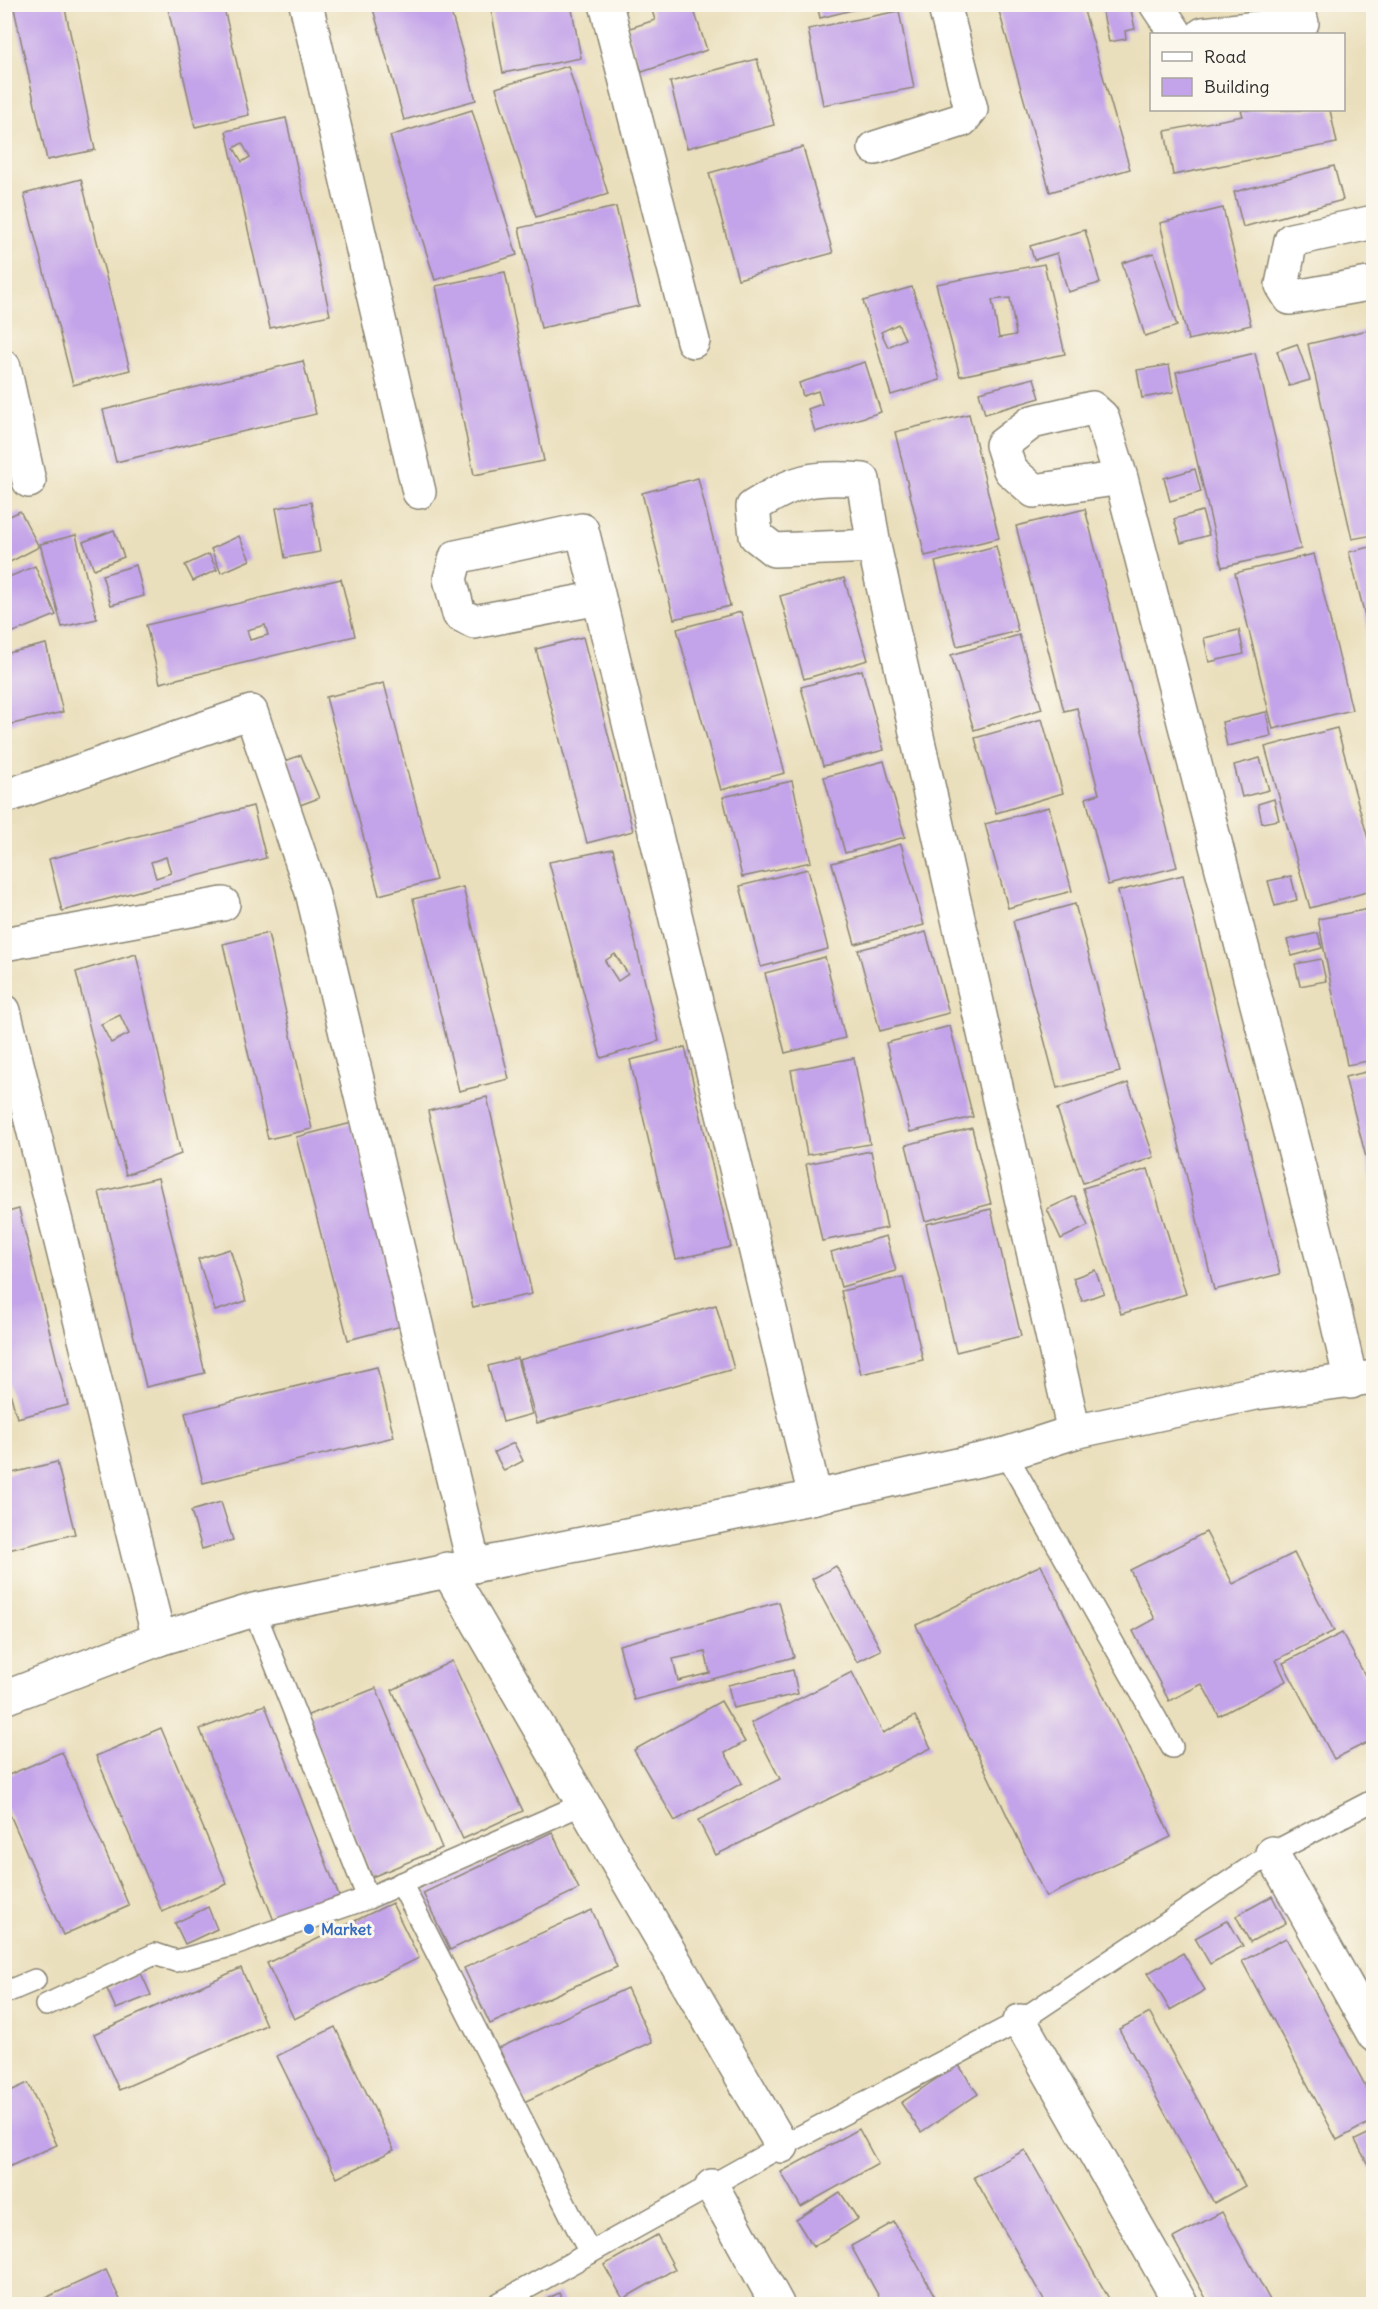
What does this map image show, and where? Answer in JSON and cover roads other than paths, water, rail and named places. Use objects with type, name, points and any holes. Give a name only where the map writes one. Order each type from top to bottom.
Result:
[{"type":"street","points":[[306,4],[419,492]]},
{"type":"street","points":[[606,4],[693,341]]},
{"type":"street","points":[[874,148],[962,120],[971,109],[944,4]]},
{"type":"street","points":[[1156,4],[1175,33]]},
{"type":"street","points":[[1212,33],[1302,23],[1297,4]]},
{"type":"street","points":[[1374,222],[1291,240],[1282,285],[1290,297],[1374,284]]},
{"type":"street","points":[[4,367],[29,481]]},
{"type":"street","points":[[4,1698],[159,1639],[254,1610],[815,1497],[1005,1454],[1074,1432],[1256,1393],[1362,1380],[1325,1268],[1121,478]]},
{"type":"street","points":[[874,546],[1074,1432]]},
{"type":"street","points":[[598,598],[815,1497]]},
{"type":"street","points":[[4,797],[251,712],[312,892],[461,1568],[583,1804],[782,2146]]},
{"type":"street","points":[[4,944],[223,904]]},
{"type":"street","points":[[4,1011],[159,1639]]},
{"type":"street","points":[[1272,1853],[1374,2035]]},
{"type":"street","points":[[1020,2021],[1181,2304]]},
{"type":"street","points":[[712,2186],[777,2304]]},
{"type":"lane","points":[[1005,1454],[1172,1747]]},
{"type":"lane","points":[[254,1610],[368,1898]]},
{"type":"lane","points":[[498,2304],[782,2146],[1020,2021],[1272,1853],[1374,1800]]},
{"type":"lane","points":[[46,2005],[155,1954],[176,1961],[234,1945],[368,1898],[583,1804]]},
{"type":"lane","points":[[401,1883],[590,2253]]},
{"type":"lane","points":[[4,1993],[35,1980]]},
{"type":"place","name":"Market","points":[[309,1929]]}]
